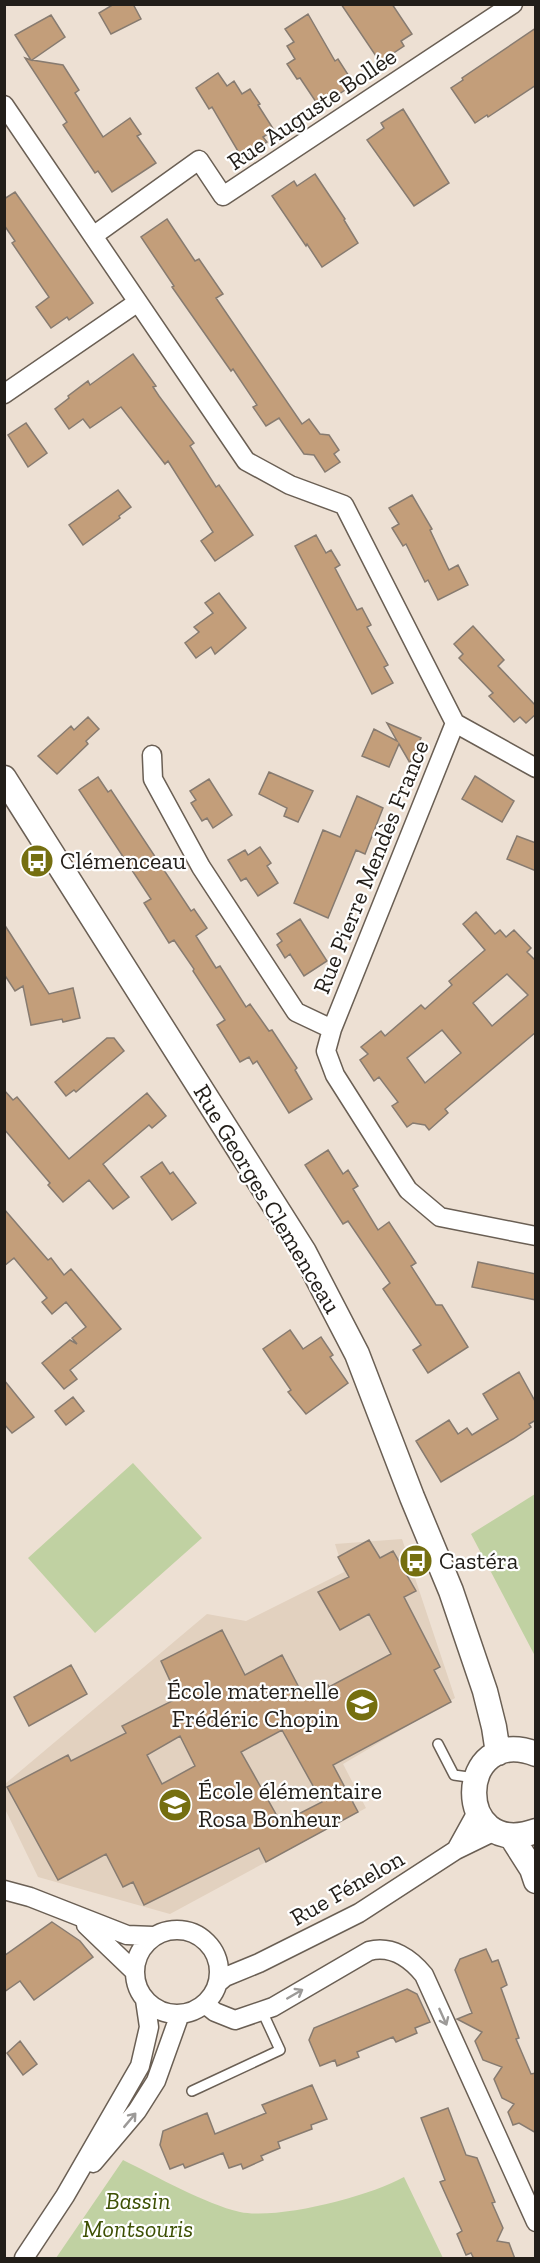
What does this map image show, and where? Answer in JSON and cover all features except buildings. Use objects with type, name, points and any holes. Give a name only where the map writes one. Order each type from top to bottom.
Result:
[{"type":"street","name":"Rue Auguste Bollée","points":[[93,236],[199,160],[223,196],[513,4]]},
{"type":"street","name":"Rue Pierre Mendès France","points":[[4,105],[246,461],[290,485],[344,505],[455,723],[536,768]]},
{"type":"street","points":[[4,394],[138,302]]},
{"type":"street","name":"Rue Pierre Mendès France","points":[[455,723],[332,1029],[326,1051],[335,1075],[408,1190],[440,1217],[536,1236]]},
{"type":"street","name":"Rue Pierre Mendès France","points":[[152,755],[153,779],[201,867],[277,983],[297,1012],[332,1029]]},
{"type":"street","name":"Rue Georges Clemenceau","points":[[4,778],[304,1252],[357,1354],[412,1497],[452,1591],[485,1691],[498,1753]]},
{"type":"street","points":[[536,1754],[511,1749],[488,1759],[475,1778],[473,1799],[484,1823],[503,1833],[523,1835],[536,1831]]},
{"type":"street","name":"Rue Fénelon","points":[[456,1850],[477,1812]]},
{"type":"street","points":[[503,1833],[532,1869],[536,1881]]},
{"type":"street","name":"Rue Fénelon","points":[[218,1983],[225,1977],[259,1963],[359,1913],[456,1850],[503,1833]]},
{"type":"street","points":[[4,1890],[51,1905],[127,1935],[153,1936]]},
{"type":"street","points":[[51,1905],[86,1924],[135,1972]]},
{"type":"street","points":[[177,1929],[189,1931],[207,1942],[218,1959],[218,1983],[213,1995],[205,2004],[193,2011],[180,2014],[161,2011],[146,2000],[140,1992],[135,1972],[137,1958],[143,1946],[153,1936],[177,1929]]},
{"type":"street","points":[[205,2004],[215,2012],[236,2020],[262,2011],[376,1949],[401,1954],[414,1962],[424,1976],[536,2222]]},
{"type":"street","points":[[218,1959],[259,1963]]},
{"type":"street","points":[[24,2259],[65,2196],[140,2066],[149,2027],[146,2000]]},
{"type":"street","points":[[65,2196],[137,2111],[156,2081],[180,2014]]},
{"type":"lane","points":[[438,1744],[454,1775],[475,1778]]},
{"type":"lane","points":[[192,2091],[280,2050],[262,2011]]},
{"type":"shaded area","points":[[402,1539],[455,1698],[343,1764],[366,1808],[170,1914],[38,1877],[5,1809],[5,1784],[207,1614],[246,1621],[344,1572],[335,1544]]},
{"type":"green space","points":[[133,1463],[202,1538],[95,1633],[28,1558]]},
{"type":"green space","points":[[535,1494],[535,1656],[471,1534]]},
{"type":"green space","name":"Bassin Montsouris","points":[[123,2160],[212,2203],[240,2212],[257,2214],[324,2205],[370,2192],[404,2177],[443,2258],[56,2258]]},
{"type":"place","name":"Clémenceau","points":[[37,861]]},
{"type":"place","name":"Castéra","points":[[416,1561]]},
{"type":"place","name":"École maternelle Frédéric Chopin","points":[[362,1705]]},
{"type":"place","name":"École élémentaire Rosa Bonheur","points":[[175,1805]]}]
